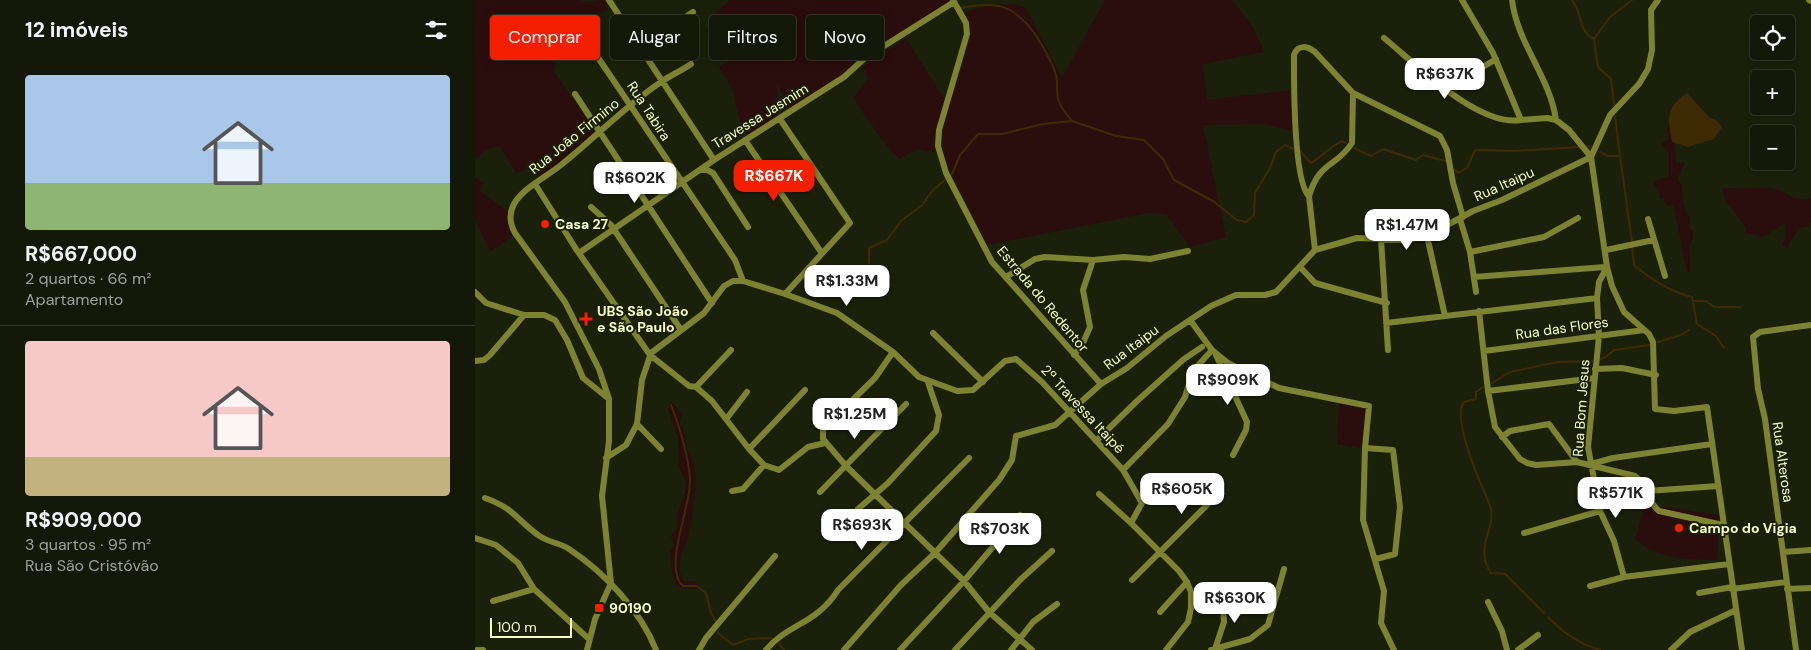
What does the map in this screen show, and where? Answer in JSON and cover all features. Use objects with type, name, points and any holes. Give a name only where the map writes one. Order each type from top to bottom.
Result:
[{"type":"street","points":[[609,0],[619,15]]},
{"type":"street","points":[[1512,0],[1524,41],[1552,99],[1556,120]]},
{"type":"street","points":[[1591,157],[1610,115],[1639,84],[1649,69],[1652,50],[1651,10],[1658,0]]},
{"type":"street","name":"Travessa Jasmim","points":[[579,253],[714,160],[780,120],[851,72],[865,58],[954,1]]},
{"type":"street","name":"Estrada do Redentor","points":[[954,1],[966,23],[967,34],[942,118],[938,146],[946,173],[989,256],[1101,384]]},
{"type":"street","points":[[1464,1],[1496,59],[1521,120]]},
{"type":"street","points":[[688,15],[693,12]]},
{"type":"street","points":[[1384,38],[1441,84],[1482,112],[1507,121],[1547,118],[1556,120],[1577,139],[1591,157],[1606,250],[1606,267],[1622,309],[1649,334],[1653,342],[1656,375],[1655,410],[1674,411],[1707,407],[1742,650]]},
{"type":"street","points":[[1309,196],[1304,190],[1297,151],[1294,90],[1294,55],[1296,50],[1305,47],[1315,52],[1353,93],[1435,132],[1444,140],[1470,252],[1476,292]]},
{"type":"street","points":[[1468,76],[1496,59]]},
{"type":"street","name":"Rua Tabira","points":[[600,60],[681,183],[735,260],[743,281]]},
{"type":"street","points":[[649,60],[714,160]]},
{"type":"street","name":"Rua João Firmino","points":[[609,399],[599,369],[565,302],[517,237],[509,220],[517,200],[535,184],[562,164],[599,131],[663,80],[691,64]]},
{"type":"street","points":[[1315,250],[1309,196],[1319,172],[1342,154],[1352,143],[1353,93]]},
{"type":"street","points":[[575,94],[712,303]]},
{"type":"street","points":[[780,120],[850,223],[821,252],[785,294]]},
{"type":"street","points":[[745,140],[821,252]]},
{"type":"street","name":"Rua Itaipu","points":[[935,553],[1005,472],[1014,456],[1016,436],[1050,428],[1101,384],[1127,368],[1166,336],[1190,320],[1225,299],[1276,292],[1315,250],[1357,238],[1406,240],[1427,236],[1591,157]]},
{"type":"street","points":[[699,171],[707,170],[713,173],[748,227]]},
{"type":"street","points":[[535,184],[579,253],[650,355],[689,386],[696,387],[727,418],[749,449],[764,465],[779,470],[808,447],[825,443]]},
{"type":"street","points":[[591,207],[607,219],[681,330]]},
{"type":"street","points":[[1470,252],[1544,237],[1578,218]]},
{"type":"street","points":[[1648,219],[1665,276]]},
{"type":"street","points":[[1427,236],[1445,316]]},
{"type":"street","points":[[1381,239],[1387,303],[1388,350]]},
{"type":"street","points":[[1606,250],[1654,240]]},
{"type":"street","points":[[1006,277],[1040,258],[1093,260],[1117,257],[1160,258],[1188,251]]},
{"type":"street","points":[[1074,355],[1082,345],[1090,327],[1083,290],[1093,260]]},
{"type":"street","points":[[1300,267],[1315,283],[1387,303]]},
{"type":"street","points":[[1474,277],[1606,267]]},
{"type":"street","name":"Rua Bom Jesus","points":[[1606,267],[1599,282],[1597,298],[1599,336],[1588,447],[1600,511],[1614,541],[1625,577]]},
{"type":"street","points":[[607,458],[626,445],[637,424],[642,380],[650,355],[704,313],[727,284],[733,281],[743,281]]},
{"type":"street","name":"2ª Travessa Itaipé","points":[[743,281],[837,313],[893,352],[919,378],[963,392],[973,390],[1005,360],[1017,358],[1123,470],[1142,503],[1131,523]]},
{"type":"street","points":[[475,292],[486,303],[523,315],[544,315],[555,320],[567,340],[583,378],[609,399],[609,441],[602,496],[611,583],[589,639],[587,650]]},
{"type":"street","points":[[1386,323],[1597,298]]},
{"type":"street","points":[[1479,311],[1488,391],[1495,428],[1520,459],[1527,464],[1577,462],[1635,476],[1643,482],[1653,504],[1659,511],[1723,525]]},
{"type":"street","points":[[475,368],[478,361],[489,356],[523,315]]},
{"type":"street","points":[[1190,320],[1214,352],[1247,422],[1246,430],[1233,455]]},
{"type":"street","name":"Rua Alterosa","points":[[1796,650],[1765,418],[1758,389],[1753,337],[1760,332],[1811,325]]},
{"type":"street","name":"Rua das Flores","points":[[1484,352],[1644,330]]},
{"type":"street","points":[[933,333],[983,382]]},
{"type":"street","points":[[1096,441],[1137,401],[1185,359],[1202,348]]},
{"type":"street","points":[[696,387],[731,350]]},
{"type":"street","points":[[893,352],[875,378],[823,429],[825,443],[963,581],[989,612],[1032,650]]},
{"type":"street","points":[[1214,352],[1279,388],[1369,406],[1365,448],[1363,520],[1385,591],[1381,623],[1394,650]]},
{"type":"street","points":[[1123,470],[1168,424],[1185,397],[1193,371],[1214,352]]},
{"type":"street","points":[[1595,368],[1622,368],[1656,375]]},
{"type":"street","points":[[1488,391],[1595,378]]},
{"type":"street","points":[[858,510],[875,495],[936,431],[939,415],[928,382]]},
{"type":"street","points":[[749,449],[805,390]]},
{"type":"street","points":[[727,418],[747,392]]},
{"type":"street","points":[[820,492],[906,404]]},
{"type":"street","points":[[637,424],[661,449]]},
{"type":"street","points":[[1502,437],[1510,431],[1549,424],[1577,462]]},
{"type":"street","points":[[1590,464],[1613,458],[1712,444]]},
{"type":"street","points":[[1365,448],[1393,450],[1399,500],[1395,554],[1376,559]]},
{"type":"street","points":[[766,650],[777,640],[822,610],[838,590],[969,458]]},
{"type":"street","points":[[732,491],[743,488],[764,465]]},
{"type":"street","points":[[1647,491],[1718,486]]},
{"type":"street","points":[[1099,494],[1131,523],[1187,582],[1191,599],[1188,622],[1165,650]]},
{"type":"street","points":[[1132,580],[1218,494]]},
{"type":"street","points":[[485,498],[507,507],[537,534],[571,550],[611,583],[645,624],[656,650]]},
{"type":"street","points":[[1524,533],[1600,511]]},
{"type":"street","points":[[899,650],[963,581],[1019,515]]},
{"type":"street","points":[[475,538],[500,548],[521,565],[534,589],[589,639]]},
{"type":"street","points":[[1783,552],[1811,550]]},
{"type":"street","points":[[955,650],[1030,570],[1052,551]]},
{"type":"street","points":[[844,650],[901,585],[935,553]]},
{"type":"street","points":[[699,650],[703,642],[775,556]]},
{"type":"street","points":[[1589,586],[1625,577],[1729,564]]},
{"type":"street","points":[[1213,650],[1251,639],[1268,625],[1284,569]]},
{"type":"street","points":[[1160,612],[1187,582]]},
{"type":"street","points":[[1699,594],[1732,588],[1787,586],[1811,588]]},
{"type":"street","points":[[493,601],[534,589]]},
{"type":"street","points":[[1213,650],[1224,622],[1222,595]]},
{"type":"street","points":[[1488,602],[1502,632],[1507,650]]},
{"type":"street","points":[[1011,650],[1033,622],[1057,604]]},
{"type":"street","points":[[1671,650],[1690,632],[1736,610]]},
{"type":"street","points":[[1518,650],[1538,635]]},
{"type":"street","points":[[477,650],[483,650]]},
{"type":"shaded area","points":[[475,0],[582,0],[583,2],[604,0],[609,9],[598,15],[490,15],[490,60],[556,60],[554,72],[595,131],[540,178],[533,167],[516,173],[500,146],[485,150],[475,160]]},
{"type":"shaded area","points":[[730,0],[950,0],[884,42],[884,15],[806,15],[806,60],[857,60],[849,70],[789,109],[777,83],[778,117],[748,136],[738,116],[733,90],[719,67],[732,60],[796,60],[796,15],[714,15]]},
{"type":"shaded area","points":[[1105,0],[1232,0],[1253,27],[1264,52],[1203,64],[1207,100],[1290,90],[1293,131],[1264,124],[1203,125],[1226,237],[1190,247],[1166,214],[1148,213],[987,245],[945,160],[942,141],[949,103],[967,47],[969,29],[966,12],[996,4],[1011,4],[1026,8],[1062,78]]},
{"type":"shaded area","points":[[709,25],[709,36],[706,31]]},
{"type":"shaded area","points":[[906,38],[944,99],[936,136],[935,152],[918,149],[899,159],[882,140],[853,98],[867,80],[866,72],[862,67],[873,60],[884,60],[884,52]]},
{"type":"shaded area","points":[[1687,93],[1710,118],[1716,120],[1722,127],[1714,139],[1688,147],[1672,142],[1669,119],[1675,103]]},
{"type":"shaded area","points":[[1669,125],[1675,145],[1676,163],[1685,162],[1677,179],[1682,186],[1684,208],[1690,218],[1689,229],[1693,230],[1693,239],[1689,245],[1690,271],[1687,272],[1674,206],[1666,205],[1663,198],[1660,199],[1659,191],[1654,184],[1657,180],[1669,177],[1669,153],[1661,143],[1668,139],[1666,131]]},
{"type":"shaded area","points":[[475,177],[484,183],[480,191],[507,211],[507,222],[513,236],[490,251],[475,219]]},
{"type":"shaded area","points":[[1769,188],[1780,190],[1796,199],[1811,198],[1811,222],[1809,226],[1799,228],[1787,248],[1782,246],[1786,236],[1785,223],[1763,237],[1745,234],[1747,229],[1727,202],[1722,189]]},
{"type":"shaded area","points":[[670,402],[678,408],[682,417],[680,422],[685,434],[687,450],[695,468],[694,504],[688,537],[680,565],[681,576],[684,581],[694,581],[700,587],[694,589],[678,586],[673,578],[670,551],[674,546],[671,536],[678,528],[676,515],[685,494],[686,482],[679,465],[678,438],[668,409]]},
{"type":"shaded area","points":[[1339,403],[1368,407],[1360,448],[1337,444]]},
{"type":"shaded area","name":"Campo do Vigia","points":[[1646,504],[1719,515],[1717,560],[1683,559],[1664,555],[1645,547],[1635,540]]},
{"type":"waterway","points":[[1572,0],[1578,10],[1582,26],[1594,39]]},
{"type":"waterway","points":[[1614,105],[1611,79],[1598,67],[1594,39],[1610,17],[1632,0]]},
{"type":"waterway","points":[[961,8],[996,5],[1013,12],[1021,18],[1037,37],[1050,60],[1057,78],[1059,101],[1063,110],[1072,121]]},
{"type":"waterway","points":[[1600,152],[1608,156],[1620,156],[1615,116]]},
{"type":"waterway","points":[[952,174],[960,155],[978,134],[1002,134],[1043,124],[1072,121],[1116,136],[1144,140],[1163,159],[1174,180],[1213,201],[1237,220],[1246,222],[1254,215],[1255,193],[1270,168],[1276,152],[1285,145],[1293,149]]},
{"type":"waterway","points":[[1301,152],[1311,163],[1338,143],[1342,141],[1346,143]]},
{"type":"waterway","points":[[1588,146],[1592,147]]},
{"type":"waterway","points":[[1454,169],[1458,173],[1467,168],[1475,150],[1515,151],[1578,147]]},
{"type":"waterway","points":[[1354,148],[1371,156],[1383,149],[1416,160],[1423,155],[1445,161]]},
{"type":"waterway","points":[[1620,156],[1632,242]]},
{"type":"waterway","points":[[869,263],[869,248],[887,240],[901,221],[922,205],[932,191],[945,180]]},
{"type":"waterway","points":[[1632,246],[1634,265],[1661,284],[1676,292],[1692,297],[1697,324],[1716,336],[1724,348]]},
{"type":"waterway","points":[[834,294],[851,280],[864,277],[869,270]]},
{"type":"waterway","points":[[1694,301],[1706,301],[1714,307],[1740,307]]},
{"type":"waterway","points":[[1658,342],[1681,335],[1689,330]]},
{"type":"waterway","points":[[1601,359],[1614,350],[1650,345]]},
{"type":"waterway","points":[[1492,383],[1510,372],[1558,362],[1592,361]]},
{"type":"waterway","points":[[1483,387],[1476,392],[1476,399],[1464,402],[1461,410],[1461,422],[1469,452],[1491,511],[1484,553],[1486,563],[1491,573],[1505,574],[1544,613]]},
{"type":"waterway","points":[[671,405],[683,442],[690,479],[677,551],[677,577],[683,586],[697,586],[706,593],[711,613],[716,622]]},
{"type":"waterway","points":[[1548,617],[1572,637],[1600,650]]},
{"type":"waterway","points":[[718,633],[733,645],[748,639],[772,638]]},
{"type":"waterway","points":[[779,644],[784,650]]},
{"type":"place","name":"Casa 27","points":[[545,224]]},
{"type":"place","name":"UBS São João e São Paulo","points":[[586,319]]},
{"type":"place","name":"Campo do Vigia","points":[[1679,528]]},
{"type":"place","name":"90190","points":[[599,608]]}]
